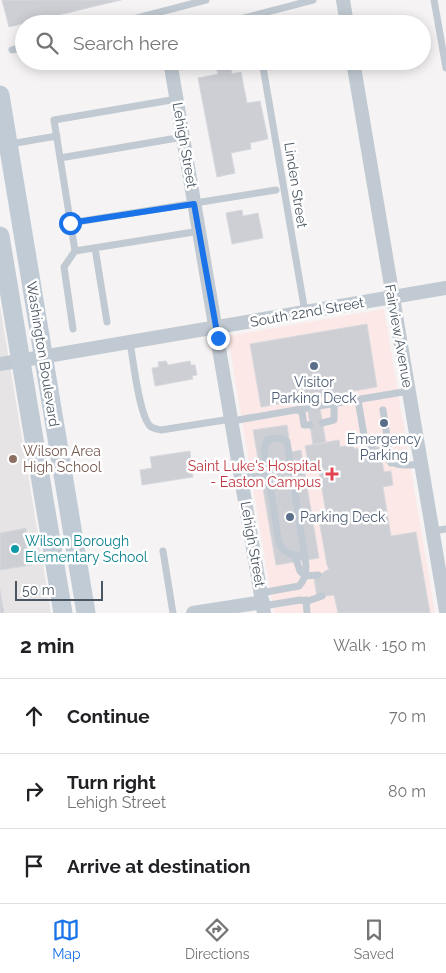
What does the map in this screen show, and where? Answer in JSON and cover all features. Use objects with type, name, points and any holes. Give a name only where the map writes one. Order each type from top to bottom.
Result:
[{"type":"street","points":[[342,0],[345,15]]},
{"type":"street","name":"Lehigh Street","points":[[172,70],[232,420],[244,473],[263,603]]},
{"type":"street","name":"Fairview Avenue","points":[[355,70],[421,464],[439,530],[446,611]]},
{"type":"street","name":"Washington Boulevard","points":[[0,94],[86,613]]},
{"type":"street","name":"Washington Boulevard","points":[[0,236],[4,285],[21,360],[64,613]]},
{"type":"street","name":"South 22nd Street","points":[[0,364],[446,288]]},
{"type":"street","points":[[193,613],[263,603]]},
{"type":"lane","points":[[148,15],[206,0]]},
{"type":"lane","points":[[254,15],[313,0]]},
{"type":"lane","points":[[434,0],[446,68]]},
{"type":"lane","name":"Linden Street","points":[[264,70],[305,312]]},
{"type":"lane","points":[[73,329],[64,267],[74,251],[54,120],[177,99]]},
{"type":"lane","points":[[8,144],[57,136]]},
{"type":"lane","points":[[60,158],[183,137]]},
{"type":"lane","points":[[70,223],[276,190]]},
{"type":"lane","points":[[74,251],[200,231]]},
{"type":"lane","points":[[95,248],[106,322]]},
{"type":"lane","points":[[130,342],[143,411],[150,426],[156,429],[161,430],[307,408]]},
{"type":"lane","points":[[337,403],[328,396],[325,403],[321,406],[409,391]]},
{"type":"lane","points":[[358,400],[365,440],[371,446]]},
{"type":"lane","points":[[322,423],[334,420],[333,408],[337,403]]},
{"type":"lane","points":[[296,410],[302,412],[304,425],[310,425]]},
{"type":"lane","points":[[383,410],[391,463]]},
{"type":"lane","points":[[263,603],[299,586],[305,576],[306,565],[287,442],[283,438],[267,440],[264,450],[279,543],[282,549],[296,556],[302,556],[304,553]]},
{"type":"lane","points":[[381,455],[391,463],[403,465],[421,464]]},
{"type":"lane","points":[[259,464],[250,466],[244,473],[252,477],[261,476]]},
{"type":"lane","points":[[162,551],[173,613]]},
{"type":"lane","points":[[296,556],[300,571],[305,576],[318,575]]},
{"type":"lane","points":[[299,586],[307,613]]},
{"type":"lane","points":[[263,603],[303,600],[322,596]]},
{"type":"shaded area","name":"Wilson Area High School","points":[[0,306],[51,613],[0,613]]},
{"type":"shaded area","name":"Saint Luke's Hospital - Easton Campus","points":[[384,309],[435,613],[274,613],[228,336]]},
{"type":"building","points":[[2,0],[121,0],[59,15],[15,15],[15,26],[9,27]]},
{"type":"building","points":[[217,70],[231,70],[232,74],[241,72],[247,103],[260,101],[268,139],[250,143],[251,149],[231,153],[235,173],[217,177],[198,78],[218,74]]},
{"type":"building","points":[[242,210],[243,216],[258,213],[263,238],[232,244],[226,213]]},
{"type":"building","name":"Visitor Parking Deck","points":[[367,324],[377,387],[261,407],[250,344]]},
{"type":"building","points":[[166,361],[168,365],[190,361],[191,365],[195,365],[197,375],[192,376],[193,379],[155,386],[152,368],[159,367],[158,362]]},
{"type":"building","points":[[318,397],[326,443],[313,445],[306,399]]},
{"type":"building","name":"Parking Deck","points":[[287,425],[291,452],[301,450],[319,558],[276,565],[253,430]]},
{"type":"building","points":[[339,440],[340,447],[353,444],[354,449],[379,445],[384,472],[391,471],[393,485],[383,487],[391,536],[416,532],[430,613],[338,613],[334,595],[317,597],[314,578],[329,569],[319,520],[327,519],[319,471],[310,473],[305,446]]},
{"type":"building","points":[[190,451],[193,477],[142,485],[140,470],[152,468],[150,457]]},
{"type":"building","name":"Wilson Borough Elementary School","points":[[26,528],[32,565],[0,570],[0,533]]},
{"type":"building","name":"Wilson Borough Elementary School","points":[[0,590],[4,613],[0,613]]},
{"type":"place","name":"Visitor Parking Deck","points":[[314,366]]},
{"type":"place","name":"Emergency Parking","points":[[384,423]]},
{"type":"place","name":"Wilson Area High School","points":[[13,459]]},
{"type":"place","name":"Saint Luke's Hospital - Easton Campus","points":[[332,474]]},
{"type":"place","name":"Parking Deck","points":[[290,517]]},
{"type":"place","name":"Wilson Borough Elementary School","points":[[15,549]]},
{"type":"route","points":[[70,223],[194,204],[218,338]]}]
